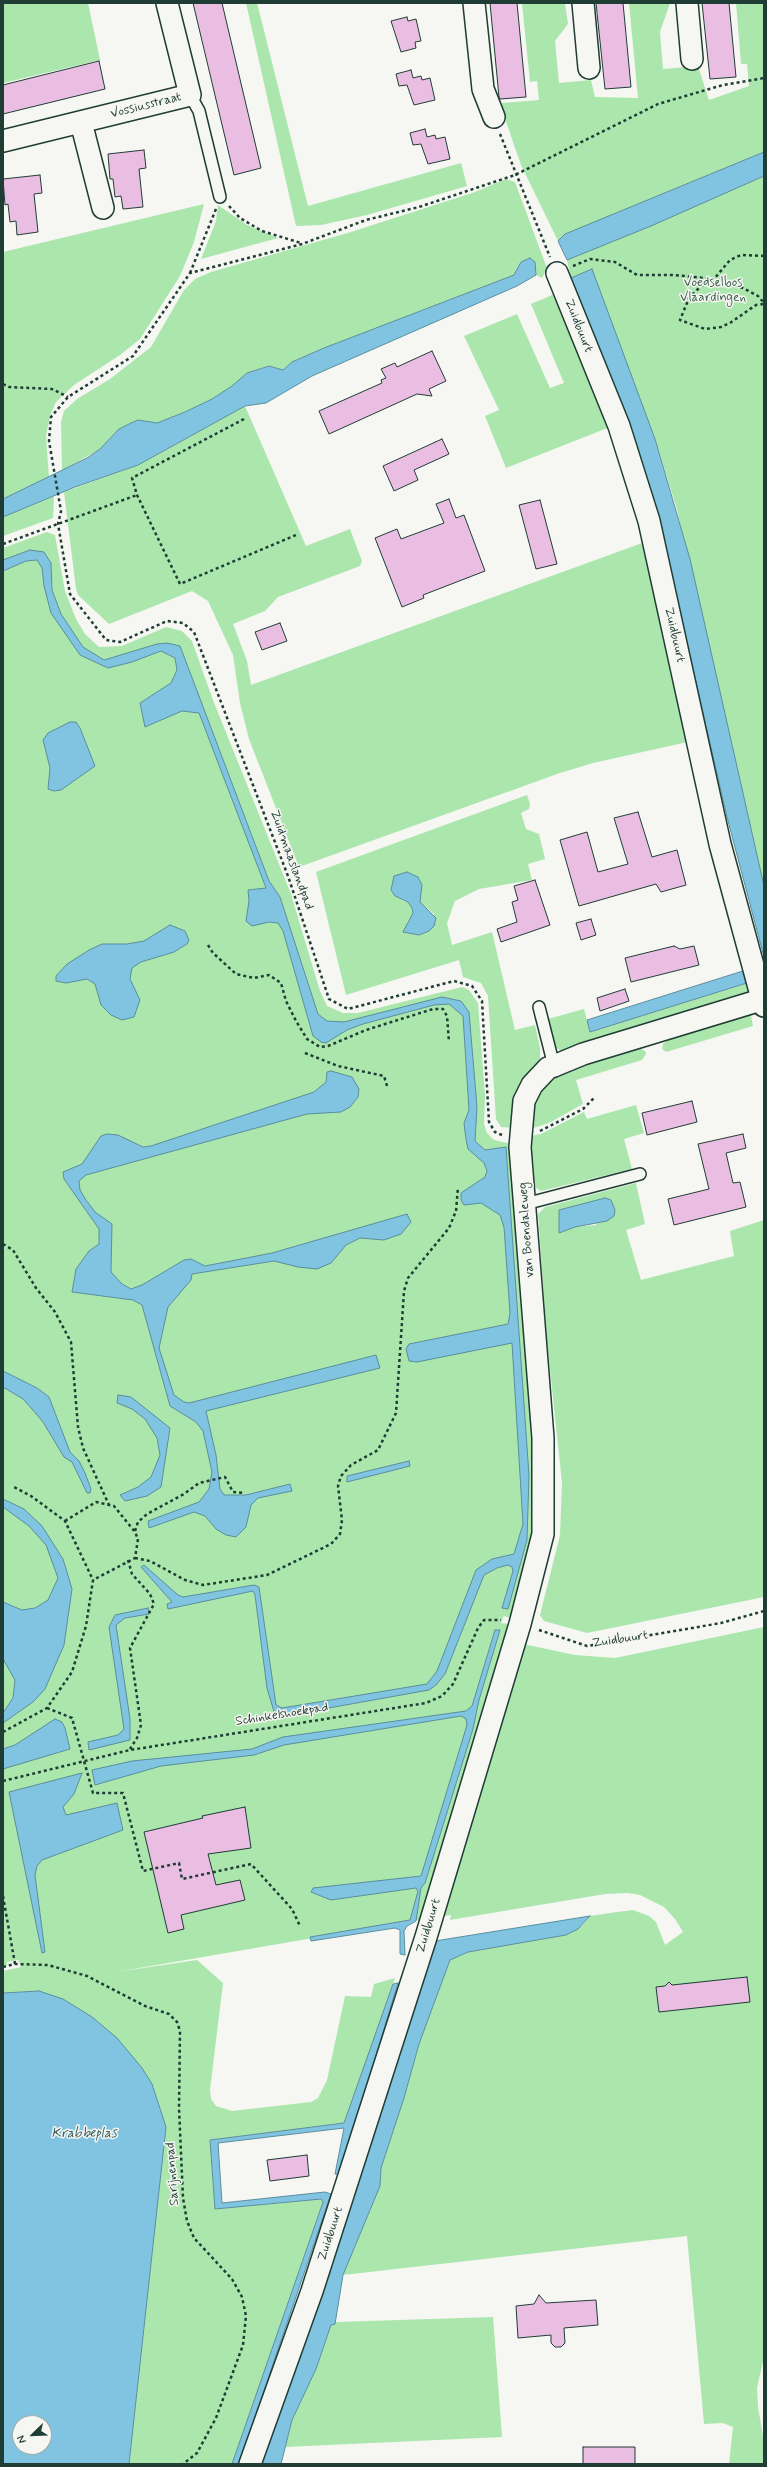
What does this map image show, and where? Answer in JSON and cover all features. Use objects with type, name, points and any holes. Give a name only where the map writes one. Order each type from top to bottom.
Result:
[{"type":"street","name":"Vossiusstraat","points":[[3,141],[190,95],[167,3]]},
{"type":"street","points":[[474,3],[483,89],[494,116]]},
{"type":"street","points":[[583,3],[589,68]]},
{"type":"street","points":[[687,3],[692,59]]},
{"type":"street","points":[[81,122],[103,208]]},
{"type":"street","name":"Zuidbuurt","points":[[557,273],[619,426],[649,521],[720,844],[763,1002]]},
{"type":"street","name":"van Boendaleweg","points":[[520,1624],[544,1534],[543,1438],[521,1135],[524,1101],[532,1085],[548,1068],[583,1054],[763,1002]]},
{"type":"street","name":"Zuidbuurt","points":[[250,2464],[312,2291],[426,1937],[520,1624]]},
{"type":"lane","points":[[190,95],[199,111],[220,197]]},
{"type":"lane","points":[[539,1007],[554,1066]]},
{"type":"lane","points":[[525,1204],[640,1174]]},
{"type":"path","points":[[190,272],[302,244],[366,220],[419,207],[515,175],[658,104],[723,85],[764,78]]},
{"type":"path","points":[[494,116],[515,175],[557,273],[590,259],[615,262],[637,275],[674,275],[714,279],[743,288],[758,296],[764,304],[756,305],[730,323],[721,327],[705,329],[680,320],[689,298],[701,286],[714,279],[730,260],[741,255],[764,256]]},
{"type":"path","points":[[58,524],[61,511],[53,473],[49,441],[51,417],[68,396],[133,356],[190,272],[220,197],[240,218],[262,231],[302,244]]},
{"type":"path","points":[[3,384],[9,387],[52,389],[68,396]]},
{"type":"path","points":[[244,419],[132,478],[137,495],[180,584],[296,535]]},
{"type":"path","points":[[3,544],[137,495]]},
{"type":"path","name":"Zuidmaaslandpad","points":[[58,524],[70,594],[106,640],[120,642],[167,621],[183,623],[194,632],[288,876],[329,999],[348,1009],[454,981],[472,986],[482,1001],[489,1122],[495,1132],[505,1136],[521,1135]]},
{"type":"path","points":[[208,945],[213,953],[236,974],[254,978],[269,975],[281,983],[286,1002],[296,1022],[307,1039],[320,1046],[328,1046],[366,1030],[434,1009],[444,1009],[447,1016],[449,1042]]},
{"type":"path","points":[[305,1053],[338,1066],[384,1076],[387,1086]]},
{"type":"path","points":[[521,1135],[541,1131],[583,1109],[595,1097]]},
{"type":"path","points":[[93,1580],[128,1560],[135,1558],[150,1561],[185,1580],[203,1585],[267,1575],[331,1544],[340,1534],[342,1520],[338,1486],[341,1476],[351,1465],[378,1450],[396,1413],[404,1291],[408,1278],[449,1228],[456,1211],[458,1187]]},
{"type":"path","points":[[3,1244],[13,1250],[36,1288],[58,1317],[71,1342],[78,1427],[83,1448],[109,1505]]},
{"type":"path","points":[[135,1532],[138,1522],[147,1514],[184,1494],[199,1483],[225,1477],[233,1492],[244,1493]]},
{"type":"path","points":[[3,1732],[47,1708],[72,1672],[86,1626],[93,1580],[65,1521],[31,1496],[12,1486]]},
{"type":"path","points":[[65,1521],[96,1502],[114,1506],[126,1518],[138,1539],[135,1558]]},
{"type":"path","points":[[128,1560],[132,1574],[150,1594],[154,1604],[130,1648],[141,1725],[137,1738],[130,1750]]},
{"type":"path","name":"Zuidbuurt","points":[[520,1624],[587,1646],[721,1623],[764,1611]]},
{"type":"path","name":"Schinkelshoekpad","points":[[3,1781],[130,1750],[426,1703],[442,1696],[453,1684],[478,1628],[484,1620],[494,1618],[520,1624]]},
{"type":"path","points":[[47,1708],[72,1718],[93,1793],[123,1793],[143,1871],[179,1864],[182,1879],[251,1864],[292,1909],[300,1926]]},
{"type":"path","points":[[3,1896],[15,1964],[3,1967]]},
{"type":"path","name":"Sarijnenpad","points":[[15,1964],[48,1965],[87,1976],[145,2006],[169,2014],[177,2022],[180,2031],[179,2108],[183,2198],[187,2221],[194,2238],[232,2279],[242,2297],[246,2316],[243,2345],[216,2418],[197,2453],[183,2464]]},
{"type":"green space","points":[[88,3],[100,60],[3,83],[3,4]]},
{"type":"green space","points":[[246,3],[257,3],[308,206],[461,163],[467,186],[367,215],[321,225],[296,226]]},
{"type":"green space","points":[[522,3],[565,3],[568,24],[555,41],[559,83],[591,80],[595,97],[638,98],[629,3],[670,3],[660,32],[663,69],[698,66],[709,100],[749,86],[747,64],[741,64],[736,3],[764,3],[764,152],[565,234],[558,241],[521,165],[502,110],[502,103],[539,100],[537,81],[530,82]]},
{"type":"green space","name":"Voedselbos Vlaardingen","points":[[764,176],[764,886],[676,506],[655,439],[591,270],[571,278],[567,260]]},
{"type":"green space","points":[[506,179],[515,182],[547,268],[542,278],[536,275],[535,262],[521,262],[514,275],[324,348],[292,362],[283,370],[268,366],[247,373],[232,386],[212,399],[185,412],[157,423],[138,420],[131,423],[119,429],[100,449],[62,471],[61,422],[64,411],[77,399],[110,379],[151,347],[184,290],[195,279],[211,272],[351,232],[475,192]]},
{"type":"green space","points":[[204,204],[194,242],[180,276],[140,339],[120,355],[74,385],[56,402],[50,416],[46,436],[49,477],[3,499],[3,252]]},
{"type":"green space","points":[[218,205],[247,225],[278,238],[201,259],[216,221]]},
{"type":"green space","points":[[557,293],[610,427],[506,468],[485,416],[499,410],[464,336],[517,314],[550,388],[564,383],[531,304]]},
{"type":"green space","points":[[245,406],[306,546],[350,529],[362,561],[360,566],[278,597],[265,611],[233,624],[247,661],[251,685],[645,542],[692,741],[593,763],[560,773],[299,867],[249,739],[240,703],[233,655],[208,601],[192,591],[109,624],[78,595],[64,492],[138,465]]},
{"type":"green space","points":[[54,496],[53,518],[3,536],[3,517]]},
{"type":"green space","points":[[47,532],[55,535],[65,591],[76,619],[85,634],[99,647],[122,646],[166,627],[182,631],[192,641],[213,700],[291,894],[320,991],[327,1006],[343,1013],[358,1013],[462,987],[469,990],[478,1003],[485,1096],[484,1124],[487,1133],[494,1140],[512,1144],[537,1474],[538,1525],[513,1619],[504,1616],[501,1623],[509,1624],[509,1641],[575,1655],[615,1658],[764,1627],[764,2357],[757,2388],[758,2407],[764,2442],[764,2464],[729,2464],[733,2427],[723,2423],[704,2424],[687,2236],[343,2275],[380,2186],[381,2168],[404,2098],[419,2044],[450,1959],[468,1952],[566,1935],[582,1926],[590,1916],[633,1910],[649,1916],[656,1922],[665,1945],[683,1932],[675,1919],[664,1907],[640,1895],[628,1893],[605,1894],[450,1920],[451,1915],[116,1972],[197,1960],[223,1983],[210,2090],[211,2099],[216,2106],[232,2111],[311,2102],[318,2098],[327,2080],[345,1996],[371,1997],[374,1984],[395,1978],[344,2123],[210,2140],[215,2209],[321,2199],[323,2201],[232,2464],[129,2464],[166,2127],[152,2084],[142,2068],[39,1991],[3,1993],[3,1971],[21,1967],[18,1960],[7,1962],[7,1966],[3,1967],[3,548]]},
{"type":"green space","points":[[527,795],[530,804],[529,809],[521,813],[526,829],[539,834],[545,859],[528,864],[532,880],[479,889],[455,901],[447,923],[452,945],[492,932],[515,1030],[535,1025],[540,1048],[540,1062],[514,1128],[501,1127],[496,1119],[488,996],[481,983],[463,977],[459,960],[346,995],[316,872]],"holes":[[[422,892],[419,897],[420,902],[434,914],[434,926],[429,931],[419,935],[407,923],[413,913],[412,908],[408,902],[401,900]]]},
{"type":"green space","points":[[750,982],[751,989],[740,997],[563,1052],[556,1048],[548,1019],[584,1009],[590,1032]]},
{"type":"green space","points":[[750,1011],[753,1026],[666,1052],[662,1049],[663,1044],[670,1038]]},
{"type":"green space","points":[[637,1047],[645,1051],[646,1054],[642,1060],[576,1080],[583,1104],[549,1123],[530,1129],[531,1112],[538,1096],[550,1081],[564,1070]]},
{"type":"green space","points":[[636,1105],[644,1133],[624,1139],[632,1169],[541,1191],[535,1187],[531,1136],[541,1134],[584,1112],[587,1119]]},
{"type":"green space","points":[[636,1183],[645,1224],[626,1230],[641,1280],[734,1256],[730,1231],[764,1220],[764,1597],[587,1633],[544,1621],[540,1615],[560,1535],[562,1483],[547,1341],[538,1214],[545,1207]],"holes":[[[605,1198],[596,1225],[575,1227],[559,1233],[560,1210]]]},
{"type":"green space","points":[[493,2317],[502,2437],[285,2447],[292,2420],[316,2369],[331,2325],[337,2322]]},
{"type":"water","points":[[764,152],[764,176],[651,226],[567,260],[558,241],[565,234]]},
{"type":"water","points":[[530,258],[535,262],[536,275],[517,286],[312,376],[266,403],[245,406],[138,465],[75,487],[3,517],[3,499],[87,458],[100,449],[119,429],[131,423],[138,420],[157,423],[185,412],[212,399],[232,386],[247,373],[269,366],[283,370],[292,362],[324,348],[514,275],[521,262]]},
{"type":"water","points":[[592,269],[655,439],[690,559],[764,886],[764,957],[727,817],[679,608],[608,375],[571,278]]},
{"type":"water","points":[[30,550],[44,552],[51,563],[52,590],[61,614],[83,647],[104,660],[157,644],[167,643],[180,646],[269,881],[280,897],[318,1014],[327,1021],[344,1022],[442,997],[461,1001],[469,1012],[477,1107],[475,1141],[485,1150],[506,1147],[529,1475],[527,1540],[508,1609],[502,1608],[513,1571],[512,1567],[508,1565],[497,1568],[484,1575],[445,1674],[436,1685],[429,1690],[273,1718],[275,1715],[267,1688],[255,1595],[253,1591],[168,1609],[167,1604],[172,1602],[141,1567],[144,1565],[178,1595],[183,1597],[254,1585],[259,1587],[276,1705],[282,1708],[427,1684],[437,1671],[476,1570],[492,1559],[514,1554],[523,1524],[512,1343],[417,1362],[409,1361],[406,1349],[409,1344],[508,1324],[510,1313],[504,1227],[500,1215],[481,1203],[464,1205],[461,1200],[461,1193],[485,1177],[487,1171],[484,1163],[468,1149],[466,1139],[464,1123],[469,1110],[463,1016],[449,1004],[434,1005],[363,1024],[347,1030],[326,1043],[321,1042],[313,1036],[283,931],[278,923],[269,922],[252,926],[246,921],[249,901],[248,890],[266,888],[199,713],[182,711],[145,727],[140,703],[171,683],[177,670],[175,658],[161,651],[132,662],[108,668],[80,655],[51,613],[44,586],[42,568],[37,560],[26,561],[3,571],[3,560]]},
{"type":"water","points":[[70,722],[76,722],[80,728],[95,766],[61,790],[54,791],[48,789],[50,768],[43,740],[48,733]]},
{"type":"water","points":[[407,872],[418,877],[422,885],[420,902],[436,918],[434,926],[429,931],[419,935],[403,932],[413,913],[412,908],[408,902],[395,896],[391,890],[394,876]]},
{"type":"water","points":[[170,925],[185,931],[189,940],[187,944],[174,952],[141,962],[132,968],[130,979],[140,1000],[134,1017],[122,1020],[111,1015],[101,1005],[95,984],[87,979],[66,983],[56,981],[56,976],[67,964],[89,950],[102,944],[127,944],[144,941]]},
{"type":"water","points":[[746,970],[750,982],[590,1032],[587,1020]]},
{"type":"water","points":[[331,1071],[352,1077],[359,1089],[358,1097],[350,1107],[341,1112],[307,1114],[86,1175],[79,1181],[80,1190],[95,1212],[112,1224],[111,1272],[122,1284],[131,1289],[142,1285],[184,1260],[191,1259],[205,1266],[272,1253],[407,1214],[411,1222],[401,1234],[384,1240],[360,1238],[346,1245],[331,1263],[317,1269],[298,1267],[274,1261],[192,1274],[191,1280],[168,1307],[159,1348],[174,1395],[184,1402],[189,1403],[376,1355],[380,1368],[206,1411],[216,1455],[220,1489],[224,1495],[246,1495],[290,1484],[292,1491],[258,1498],[251,1505],[246,1527],[236,1537],[226,1535],[216,1529],[205,1516],[194,1512],[149,1528],[148,1521],[199,1502],[209,1489],[212,1472],[203,1431],[196,1422],[170,1406],[142,1305],[133,1300],[72,1292],[76,1269],[89,1251],[99,1244],[99,1229],[64,1179],[63,1172],[82,1164],[101,1136],[107,1134],[118,1135],[143,1147],[151,1146],[314,1092],[326,1082],[327,1072]]},
{"type":"water","points":[[605,1198],[611,1200],[615,1210],[614,1216],[607,1221],[575,1227],[559,1233],[559,1210]]},
{"type":"water","points":[[3,1371],[37,1388],[49,1397],[70,1452],[79,1461],[85,1473],[91,1489],[90,1493],[87,1493],[72,1462],[64,1457],[43,1422],[23,1399],[3,1387]]},
{"type":"water","points":[[118,1395],[131,1397],[170,1428],[161,1487],[147,1496],[125,1501],[120,1495],[138,1487],[151,1477],[160,1455],[157,1438],[145,1419],[132,1409],[117,1403]]},
{"type":"water","points":[[409,1461],[410,1466],[347,1482],[347,1476]]},
{"type":"water","points":[[3,1499],[24,1509],[42,1526],[63,1559],[72,1589],[64,1645],[45,1689],[33,1702],[3,1723],[3,1713],[13,1698],[15,1680],[3,1659],[3,1602],[22,1610],[35,1608],[48,1600],[58,1578],[46,1545],[29,1526],[3,1507]]},
{"type":"water","points":[[148,1608],[149,1614],[125,1618],[116,1625],[130,1719],[130,1740],[89,1750],[88,1742],[118,1735],[124,1729],[109,1627],[115,1615]]},
{"type":"water","points":[[495,1630],[500,1630],[479,1700],[473,1729],[425,1883],[421,1888],[416,1921],[407,1926],[404,1931],[405,1955],[400,1954],[400,1930],[395,1928],[311,1941],[310,1937],[410,1920],[418,1891],[416,1888],[331,1900],[311,1892],[313,1888],[421,1876],[467,1725],[466,1719],[461,1716],[284,1745],[254,1755],[161,1766],[95,1785],[92,1770],[132,1761],[252,1749],[283,1737],[466,1711],[472,1706]]},
{"type":"water","points":[[55,1719],[62,1722],[65,1728],[70,1749],[3,1769],[3,1749],[15,1745]]},
{"type":"water","points":[[82,1773],[74,1794],[63,1807],[66,1815],[117,1803],[123,1830],[42,1860],[37,1866],[35,1875],[45,1952],[42,1953],[9,1792]]},
{"type":"water","points":[[590,1916],[578,1929],[566,1935],[468,1952],[450,1960],[419,2044],[404,2098],[381,2168],[380,2186],[343,2275],[335,2324],[331,2325],[316,2369],[292,2420],[281,2464],[260,2464],[435,1941]]},
{"type":"water","points":[[398,1983],[340,2175],[335,2174],[344,2128],[218,2143],[222,2203],[325,2192],[331,2194],[239,2464],[232,2464],[323,2202],[321,2199],[215,2209],[210,2140],[344,2123],[393,1984]]},
{"type":"water","name":"Krabbeplas","points":[[39,1991],[63,1999],[92,2017],[117,2038],[142,2068],[152,2084],[166,2127],[129,2464],[3,2464],[3,1993]]},
{"type":"building","points":[[193,3],[222,3],[261,168],[234,175]]},
{"type":"building","points":[[490,3],[517,3],[526,97],[500,99],[499,97]]},
{"type":"building","points":[[596,3],[623,3],[631,87],[605,89]]},
{"type":"building","points":[[702,3],[729,3],[736,77],[710,79]]},
{"type":"building","points":[[407,17],[408,21],[416,19],[421,41],[415,42],[416,48],[401,52],[391,21]]},
{"type":"building","points":[[99,61],[105,89],[3,114],[3,85]]},
{"type":"building","points":[[411,70],[413,78],[421,76],[422,80],[430,78],[435,100],[414,105],[407,85],[399,86],[396,74]]},
{"type":"building","points":[[425,129],[427,137],[435,135],[436,139],[445,137],[450,159],[428,164],[421,144],[413,145],[410,133]]},
{"type":"building","points":[[144,150],[146,168],[139,169],[143,207],[123,209],[121,196],[115,197],[113,179],[110,179],[108,154]]},
{"type":"building","points":[[40,175],[42,193],[34,194],[38,232],[17,235],[16,221],[10,222],[8,204],[5,205],[3,179]]},
{"type":"building","points":[[432,351],[446,381],[429,389],[432,396],[417,394],[329,434],[319,411],[382,383],[381,380],[386,378],[381,369],[395,363],[397,367]]},
{"type":"building","points":[[442,439],[449,454],[414,470],[418,480],[394,491],[383,466]]},
{"type":"building","points":[[449,499],[456,518],[464,515],[485,571],[423,595],[424,598],[402,607],[375,538],[397,529],[401,539],[444,523],[436,504]]},
{"type":"building","points":[[540,500],[557,564],[536,569],[519,505]]},
{"type":"building","points":[[280,623],[287,641],[262,650],[255,632]]},
{"type":"building","points":[[638,812],[652,857],[677,850],[686,885],[661,892],[656,884],[579,906],[560,840],[587,832],[598,872],[628,864],[614,818]]},
{"type":"building","points":[[535,880],[550,925],[501,942],[497,929],[517,922],[512,902],[518,900],[514,886]]},
{"type":"building","points":[[591,919],[596,935],[581,940],[576,923]]},
{"type":"building","points":[[674,946],[680,949],[694,946],[699,965],[631,982],[625,958]]},
{"type":"building","points":[[625,989],[629,1001],[600,1011],[597,998]]},
{"type":"building","points":[[692,1101],[697,1122],[647,1135],[642,1113]]},
{"type":"building","points":[[743,1134],[746,1148],[726,1153],[733,1183],[740,1182],[746,1207],[674,1225],[668,1199],[709,1189],[698,1144]]},
{"type":"building","points":[[245,1807],[251,1848],[208,1854],[216,1885],[240,1880],[245,1900],[181,1915],[184,1929],[168,1933],[144,1832],[203,1818],[202,1816]]},
{"type":"building","points":[[747,1977],[750,2002],[659,2012],[656,1987],[665,1986],[669,1982],[672,1985]]},
{"type":"building","points":[[307,2155],[309,2176],[270,2181],[267,2160]]},
{"type":"building","points":[[539,2295],[546,2303],[596,2300],[598,2325],[564,2328],[565,2343],[561,2347],[555,2347],[551,2343],[551,2335],[518,2338],[516,2306],[534,2304]]},
{"type":"building","points":[[583,2447],[635,2447],[635,2464],[583,2464]]}]
